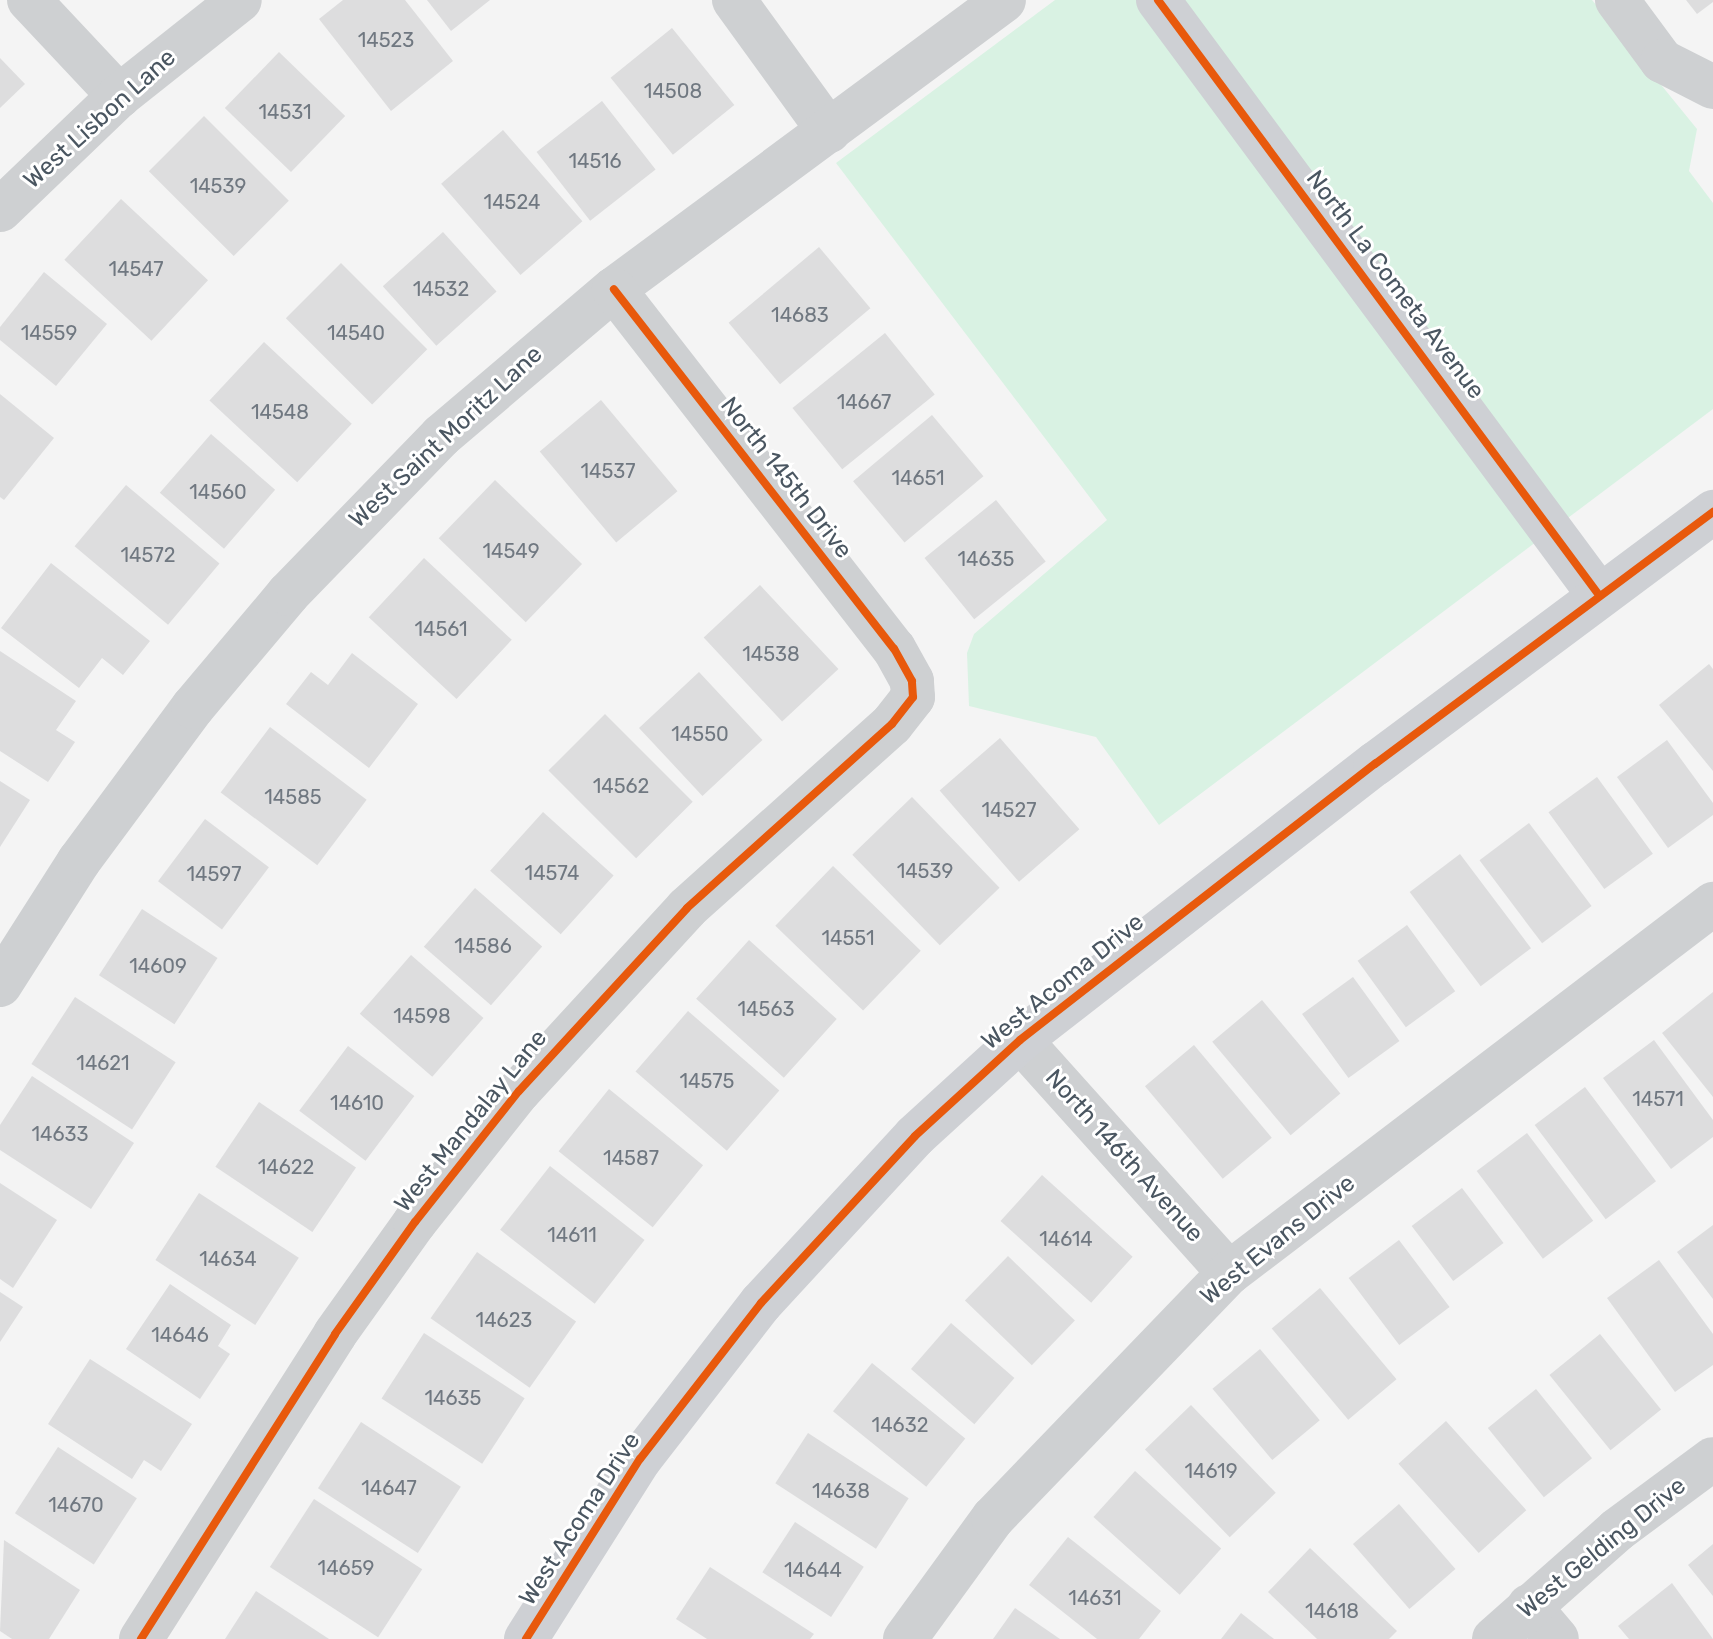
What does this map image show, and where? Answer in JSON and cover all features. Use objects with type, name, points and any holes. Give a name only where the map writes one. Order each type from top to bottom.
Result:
[{"type":"street","points":[[29,0],[119,96]]},
{"type":"street","name":"West Lisbon Lane","points":[[0,210],[119,96],[240,0]]},
{"type":"street","points":[[734,0],[829,131]]},
{"type":"street","name":"West Saint Moritz Lane","points":[[0,985],[106,822],[241,647],[441,436],[614,289],[1004,0]]},
{"type":"street","name":"North La Cometa Avenue","points":[[1158,0],[1599,595]]},
{"type":"street","points":[[1617,0],[1662,61],[1713,87]]},
{"type":"street","name":"North 145th Drive","points":[[614,289],[894,649],[912,681],[913,697]]},
{"type":"street","name":"West Acoma Drive","points":[[526,1639],[640,1459],[761,1303],[915,1136],[1020,1040],[1599,595],[1713,512]]},
{"type":"street","name":"West Mandalay Lane","points":[[141,1639],[335,1334],[415,1222],[519,1091],[687,908],[892,724],[913,697]]},
{"type":"street","name":"West Evans Drive","points":[[905,1639],[993,1518],[1229,1273],[1713,904]]},
{"type":"street","name":"North 146th Avenue","points":[[1020,1040],[1229,1273]]},
{"type":"street","name":"West Gelding Drive","points":[[1494,1639],[1617,1530],[1713,1459]]},
{"type":"street","points":[[1529,1606],[1557,1639]]},
{"type":"green space","points":[[1055,0],[1592,0],[1697,129],[1689,171],[1713,203],[1713,409],[1159,825],[1096,737],[969,706],[967,653],[974,634],[1107,520],[836,163]]},
{"type":"building","points":[[343,0],[405,0],[453,61],[391,111],[319,19]]},
{"type":"building","points":[[427,0],[490,0],[451,31]]},
{"type":"building","points":[[1686,0],[1713,0],[1713,2],[1697,14]]},
{"type":"building","points":[[672,28],[734,105],[673,155],[611,78]]},
{"type":"building","points":[[279,52],[345,116],[291,172],[225,108]]},
{"type":"building","points":[[0,58],[25,84],[0,108]]},
{"type":"building","points":[[602,101],[656,170],[590,221],[537,152]]},
{"type":"building","points":[[204,116],[289,201],[234,256],[149,171]]},
{"type":"building","points":[[503,130],[582,221],[520,275],[441,184]]},
{"type":"building","points":[[121,199],[208,280],[151,341],[64,260]]},
{"type":"building","points":[[443,232],[497,291],[436,346],[383,286]]},
{"type":"building","points":[[819,247],[870,308],[780,384],[729,323]]},
{"type":"building","points":[[341,263],[427,349],[372,404],[286,318]]},
{"type":"building","points":[[44,272],[107,324],[56,386],[0,340],[0,327]]},
{"type":"building","points":[[885,333],[935,394],[842,469],[793,408]]},
{"type":"building","points":[[264,342],[352,424],[297,482],[209,401]]},
{"type":"building","points":[[0,394],[54,438],[4,500],[0,497]]},
{"type":"building","points":[[601,400],[677,491],[616,543],[540,451]]},
{"type":"building","points":[[932,415],[983,476],[905,542],[853,481]]},
{"type":"building","points":[[211,434],[275,490],[224,549],[160,493]]},
{"type":"building","points":[[495,480],[582,564],[526,622],[439,538]]},
{"type":"building","points":[[126,485],[219,563],[168,625],[75,546]]},
{"type":"building","points":[[996,500],[1046,561],[974,619],[925,558]]},
{"type":"building","points":[[424,558],[512,640],[457,699],[369,617]]},
{"type":"building","points":[[51,563],[150,641],[123,675],[102,658],[79,688],[1,628]]},
{"type":"building","points":[[760,585],[838,669],[782,722],[704,638]]},
{"type":"building","points":[[0,651],[76,701],[56,730],[75,742],[48,782],[0,751]]},
{"type":"building","points":[[352,653],[418,704],[369,768],[286,704],[311,672],[328,685]]},
{"type":"building","points":[[1709,664],[1713,669],[1713,771],[1659,705]]},
{"type":"building","points":[[699,672],[762,740],[702,796],[639,728]]},
{"type":"building","points":[[605,714],[693,802],[636,858],[548,771]]},
{"type":"building","points":[[270,727],[367,800],[317,865],[221,792]]},
{"type":"building","points":[[1000,738],[1079,829],[1019,882],[940,790]]},
{"type":"building","points":[[1667,740],[1713,803],[1713,815],[1668,848],[1617,777]]},
{"type":"building","points":[[1597,777],[1653,854],[1604,889],[1548,812]]},
{"type":"building","points":[[0,781],[30,800],[0,847]]},
{"type":"building","points":[[912,797],[1000,888],[940,945],[852,855]]},
{"type":"building","points":[[543,812],[614,876],[561,934],[490,871]]},
{"type":"building","points":[[205,819],[269,867],[222,929],[158,881]]},
{"type":"building","points":[[1529,823],[1592,906],[1542,943],[1479,860]]},
{"type":"building","points":[[1460,854],[1531,948],[1481,986],[1410,892]]},
{"type":"building","points":[[833,866],[921,951],[863,1010],[775,926]]},
{"type":"building","points":[[475,888],[542,946],[491,1005],[424,947]]},
{"type":"building","points":[[142,909],[217,958],[174,1024],[99,975]]},
{"type":"building","points":[[1407,925],[1455,991],[1406,1027],[1358,961]]},
{"type":"building","points":[[749,940],[837,1019],[784,1078],[696,999]]},
{"type":"building","points":[[411,955],[483,1018],[432,1077],[360,1014]]},
{"type":"building","points":[[1353,977],[1399,1041],[1348,1078],[1302,1014]]},
{"type":"building","points":[[1713,992],[1713,1097],[1662,1033]]},
{"type":"building","points":[[75,997],[176,1062],[132,1129],[31,1064]]},
{"type":"building","points":[[1262,1000],[1340,1093],[1291,1135],[1212,1042]]},
{"type":"building","points":[[688,1011],[779,1090],[727,1151],[636,1071]]},
{"type":"building","points":[[1654,1040],[1713,1120],[1713,1137],[1671,1169],[1603,1078]]},
{"type":"building","points":[[1194,1045],[1272,1138],[1223,1179],[1145,1086]]},
{"type":"building","points":[[348,1046],[414,1096],[366,1161],[299,1111]]},
{"type":"building","points":[[32,1076],[134,1143],[91,1209],[0,1150],[0,1125]]},
{"type":"building","points":[[1585,1087],[1656,1181],[1606,1219],[1535,1125]]},
{"type":"building","points":[[609,1089],[703,1165],[653,1227],[559,1151]]},
{"type":"building","points":[[259,1102],[356,1167],[312,1232],[215,1167]]},
{"type":"building","points":[[1527,1133],[1593,1221],[1543,1259],[1477,1171]]},
{"type":"building","points":[[550,1166],[645,1240],[595,1304],[500,1230]]},
{"type":"building","points":[[1042,1175],[1133,1257],[1091,1303],[1001,1221]]},
{"type":"building","points":[[0,1183],[57,1220],[13,1288],[0,1279]]},
{"type":"building","points":[[1462,1188],[1504,1243],[1453,1281],[1412,1226]]},
{"type":"building","points":[[199,1193],[299,1258],[255,1325],[155,1260]]},
{"type":"building","points":[[1713,1225],[1713,1299],[1677,1252]]},
{"type":"building","points":[[1399,1240],[1450,1307],[1399,1345],[1349,1278]]},
{"type":"building","points":[[477,1252],[576,1321],[530,1388],[431,1318]]},
{"type":"building","points":[[1008,1256],[1075,1321],[1032,1365],[965,1301]]},
{"type":"building","points":[[1659,1260],[1713,1334],[1713,1365],[1675,1392],[1607,1298]]},
{"type":"building","points":[[170,1284],[231,1325],[218,1346],[230,1354],[200,1399],[126,1349]]},
{"type":"building","points":[[1320,1288],[1396,1379],[1348,1420],[1272,1328]]},
{"type":"building","points":[[0,1292],[23,1307],[0,1342]]},
{"type":"building","points":[[951,1323],[1014,1378],[974,1424],[911,1369]]},
{"type":"building","points":[[424,1333],[525,1398],[482,1464],[382,1398]]},
{"type":"building","points":[[1600,1334],[1661,1409],[1611,1450],[1549,1375]]},
{"type":"building","points":[[1260,1349],[1320,1420],[1272,1460],[1213,1389]]},
{"type":"building","points":[[90,1359],[192,1424],[161,1471],[144,1460],[132,1479],[48,1424]]},
{"type":"building","points":[[872,1363],[965,1439],[926,1487],[833,1411]]},
{"type":"building","points":[[1536,1389],[1592,1458],[1544,1497],[1488,1428]]},
{"type":"building","points":[[1191,1405],[1276,1493],[1230,1537],[1145,1449]]},
{"type":"building","points":[[1446,1421],[1526,1510],[1479,1553],[1398,1464]]},
{"type":"building","points":[[361,1422],[461,1487],[418,1553],[318,1488]]},
{"type":"building","points":[[808,1433],[909,1498],[876,1549],[775,1483]]},
{"type":"building","points":[[58,1447],[137,1498],[94,1564],[15,1513]]},
{"type":"building","points":[[1135,1471],[1221,1549],[1180,1595],[1094,1517]]},
{"type":"building","points":[[314,1499],[422,1569],[378,1637],[270,1567]]},
{"type":"building","points":[[1399,1504],[1455,1569],[1409,1609],[1353,1544]]},
{"type":"building","points":[[795,1522],[864,1567],[831,1617],[762,1572]]},
{"type":"building","points":[[1068,1537],[1161,1611],[1139,1639],[1097,1639],[1029,1585]]},
{"type":"building","points":[[4,1540],[80,1590],[49,1639],[12,1639],[0,1631]]},
{"type":"building","points":[[1713,1544],[1713,1596],[1688,1565]]},
{"type":"building","points":[[1310,1548],[1397,1631],[1389,1639],[1317,1639],[1268,1592]]},
{"type":"building","points":[[710,1567],[814,1634],[810,1639],[707,1639],[676,1619]]},
{"type":"building","points":[[1672,1583],[1713,1639],[1629,1639],[1618,1626]]},
{"type":"building","points":[[256,1591],[329,1639],[225,1639]]},
{"type":"building","points":[[1015,1608],[1060,1639],[993,1639]]},
{"type":"building","points":[[1241,1613],[1274,1639],[1221,1639]]},
{"type":"cycle path","points":[[1158,0],[1599,595]]},
{"type":"cycle path","points":[[141,1639],[335,1334],[415,1222],[519,1091],[687,908],[892,724],[913,697],[912,681],[894,649],[614,289]]},
{"type":"cycle path","points":[[526,1639],[640,1459],[761,1303],[915,1136],[1020,1040],[1375,764],[1713,512]]}]
